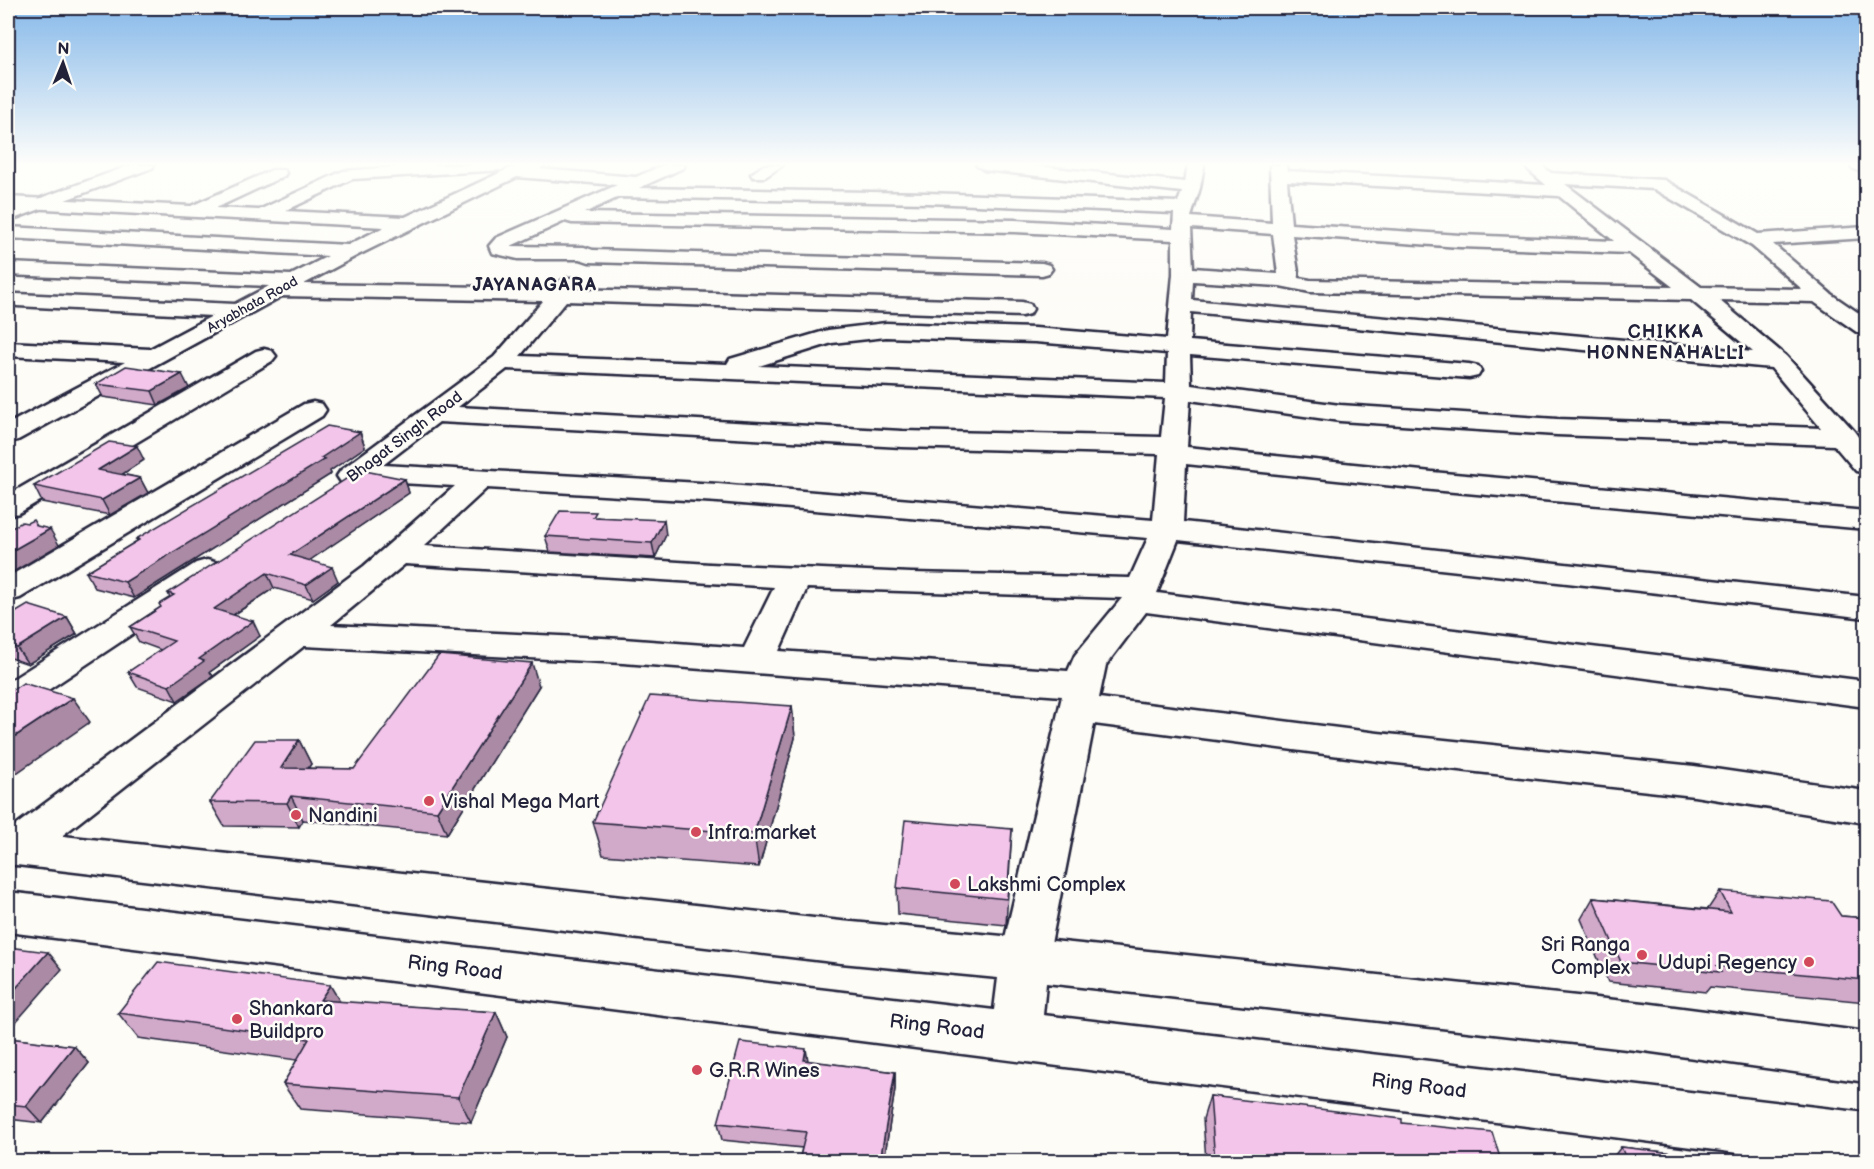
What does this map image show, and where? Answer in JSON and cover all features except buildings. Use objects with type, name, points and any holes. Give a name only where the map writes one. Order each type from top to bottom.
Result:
[{"type":"street","points":[[345,220],[407,223]]},
{"type":"street","name":"Aryabhata Road","points":[[13,428],[157,356],[414,220]]},
{"type":"street","points":[[554,220],[503,242],[499,249],[518,253],[1042,269]]},
{"type":"street","points":[[637,220],[1015,226],[1065,220]]},
{"type":"street","points":[[913,225],[916,220]]},
{"type":"street","points":[[1016,1036],[1024,959],[1088,663],[1140,594],[1167,530],[1178,391],[1178,348],[1186,220]]},
{"type":"street","points":[[1246,220],[1282,229],[1494,242],[1634,247]]},
{"type":"street","points":[[1282,220],[1289,281]]},
{"type":"street","points":[[1599,220],[1778,361],[1857,449]]},
{"type":"street","points":[[1720,220],[1759,242],[1820,294],[1819,296],[1866,328]]},
{"type":"street","points":[[532,229],[587,254]]},
{"type":"street","points":[[8,232],[351,251]]},
{"type":"street","points":[[1759,242],[1759,239],[1764,237],[1866,232]]},
{"type":"street","name":"Bhagat Singh Road","points":[[329,491],[358,472],[502,362],[562,295],[587,254]]},
{"type":"street","points":[[8,269],[288,286],[1022,309]]},
{"type":"street","points":[[13,303],[75,272]]},
{"type":"street","points":[[1183,274],[1289,281],[1310,286],[1819,296]]},
{"type":"street","points":[[13,303],[242,311]]},
{"type":"street","points":[[1180,306],[1453,329],[1556,343],[1778,361]]},
{"type":"street","points":[[718,371],[828,337],[870,330],[1035,336],[1469,371]]},
{"type":"street","points":[[8,349],[157,356]]},
{"type":"street","points":[[8,507],[264,356]]},
{"type":"street","points":[[502,362],[1178,391],[1340,414],[1568,427],[1857,449]]},
{"type":"street","points":[[8,591],[313,410]]},
{"type":"street","points":[[433,414],[902,439],[1173,450],[1432,481],[1866,520]]},
{"type":"street","points":[[358,472],[718,493],[1167,530],[1866,608]]},
{"type":"street","points":[[12,847],[296,634],[396,555],[480,479]]},
{"type":"street","points":[[9,696],[230,555]]},
{"type":"street","points":[[396,555],[795,578],[1140,594],[1866,694]]},
{"type":"street","points":[[756,661],[795,578]]},
{"type":"street","points":[[296,634],[623,651],[756,661],[1081,697],[1367,746],[1694,781],[1866,807]]},
{"type":"street","points":[[12,847],[841,942],[1024,959],[1644,1027],[1866,1057]]},
{"type":"street","name":"Ring Road","points":[[10,915],[1866,1141]]},
{"type":"place","name":"Vishal Mega Mart","points":[[429,801]]},
{"type":"place","name":"Nandini","points":[[296,815]]},
{"type":"place","name":"Infra.market","points":[[696,832]]},
{"type":"place","name":"Lakshmi Complex","points":[[955,884]]},
{"type":"place","name":"Sri Ranga Complex","points":[[1642,955]]},
{"type":"place","name":"Udupi Regency","points":[[1809,962]]},
{"type":"place","name":"Shankara Buildpro","points":[[237,1019]]},
{"type":"place","name":"G.R.R Wines","points":[[697,1070]]},
{"type":"district","name":"JAYANAGARA","points":[[535,285]]},
{"type":"district","name":"CHIKKA HONNENAHALLI","points":[[1666,342]]}]
